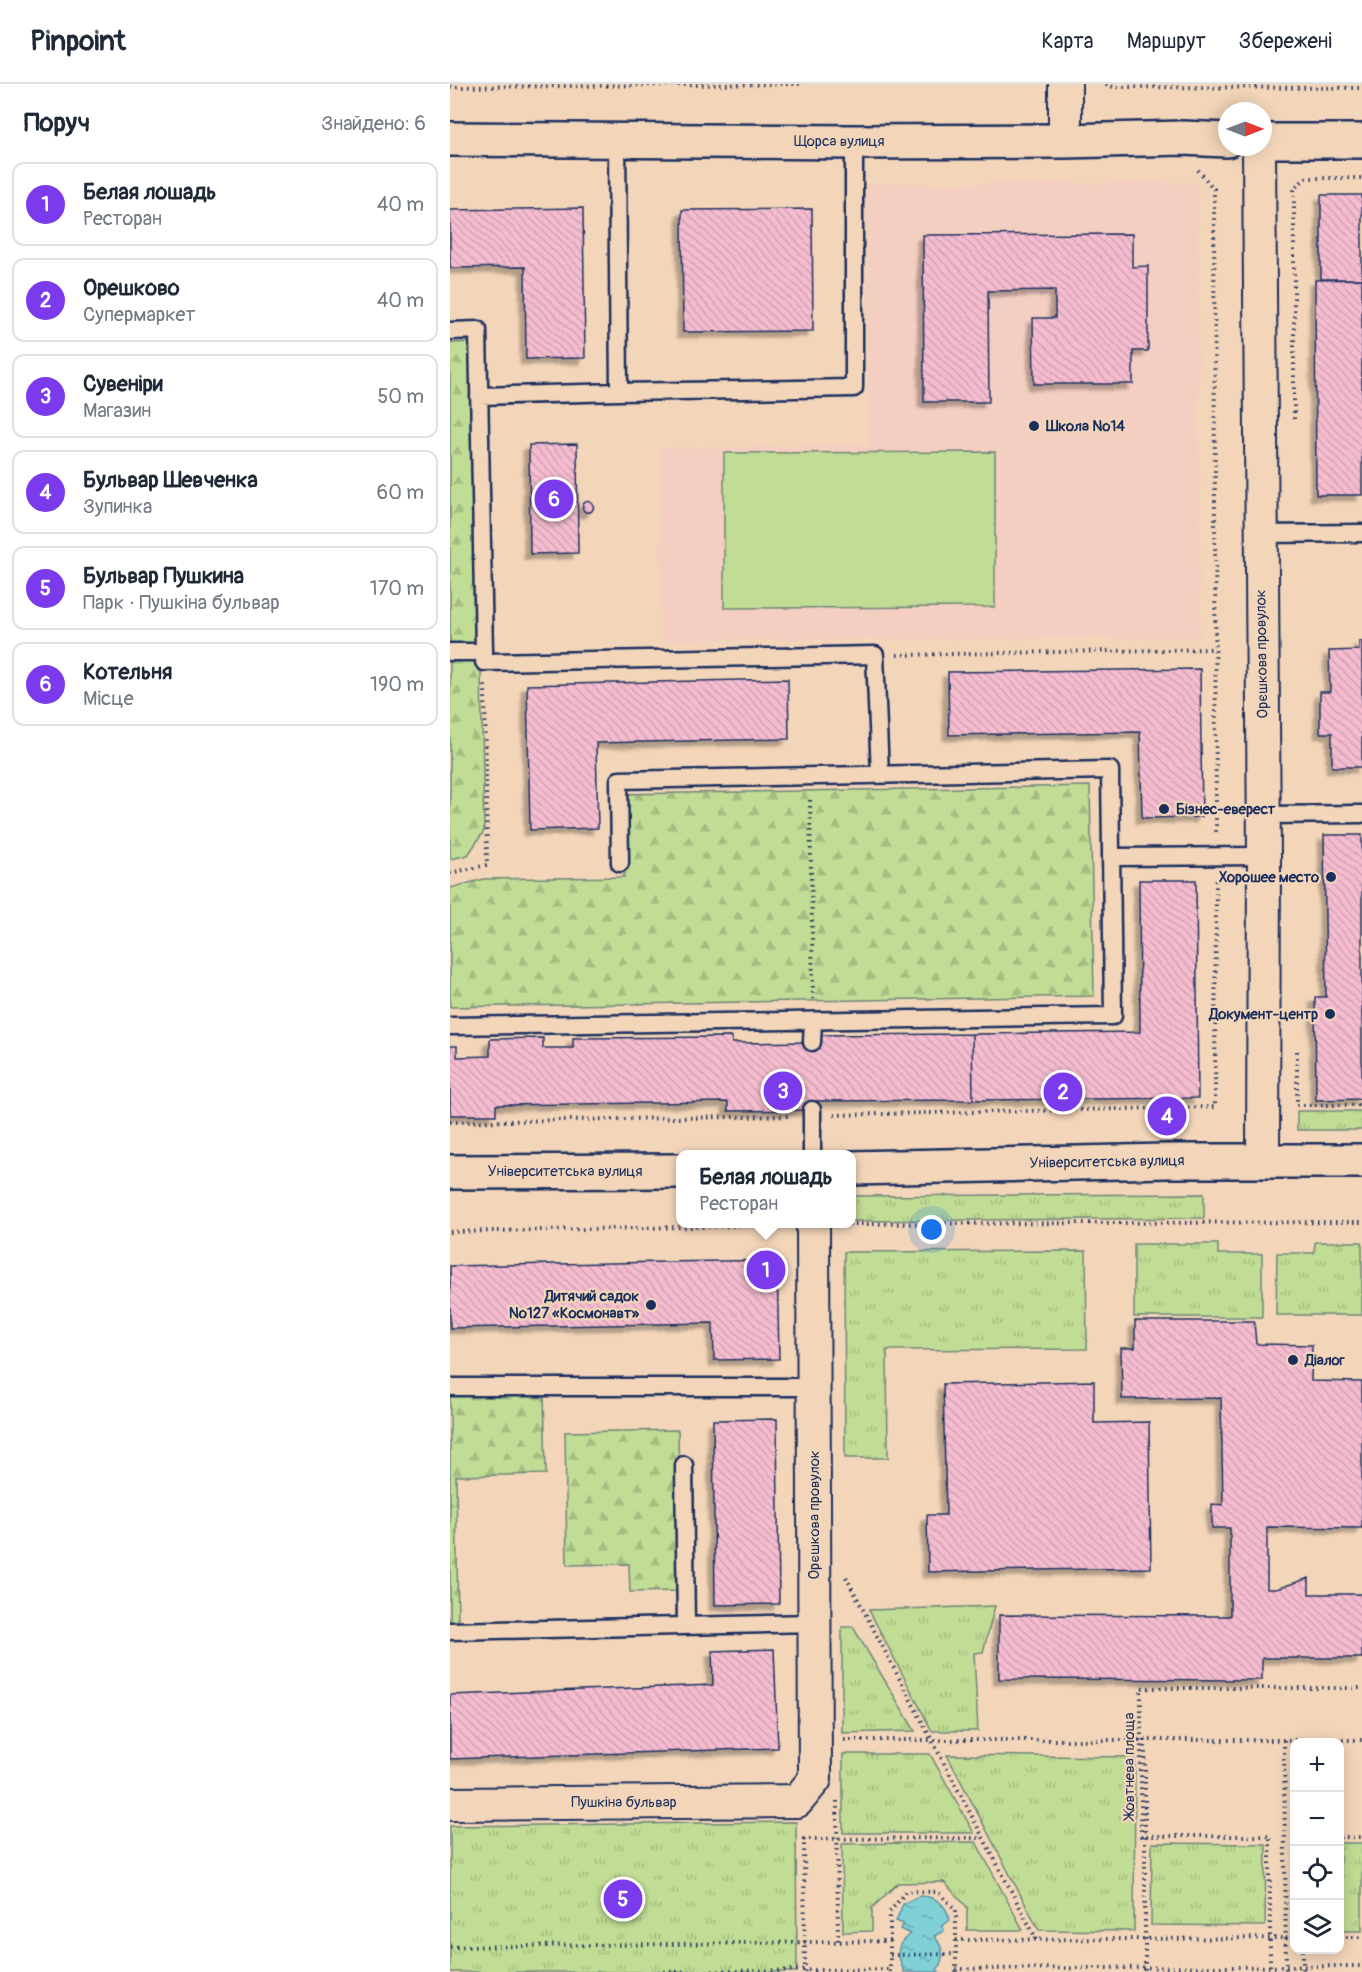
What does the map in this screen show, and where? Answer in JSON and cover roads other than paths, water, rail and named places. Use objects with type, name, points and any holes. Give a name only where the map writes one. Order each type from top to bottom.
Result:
[{"type":"street","points":[[1065,84],[1065,141]]},
{"type":"street","name":"Щорса вулиця","points":[[450,139],[854,142],[1183,138],[1218,140]]},
{"type":"street","points":[[1272,141],[1362,141]]},
{"type":"street","name":"Орєшкова провулок","points":[[1259,156],[1264,815],[1263,1161]]},
{"type":"street","name":"Університетська вулиця","points":[[856,1168],[1167,1161],[1362,1161]]},
{"type":"street","name":"Університетська вулиця","points":[[450,1172],[676,1171]]},
{"type":"street","name":"Орєшкова провулок","points":[[797,1801],[815,1779],[813,1228]]},
{"type":"street","name":"Пушкіна бульвар","points":[[450,1804],[797,1801]]},
{"type":"lane","points":[[617,139],[619,392]]},
{"type":"lane","points":[[479,396],[854,388],[854,142]]},
{"type":"lane","points":[[450,331],[478,330],[484,652],[450,652]]},
{"type":"lane","points":[[1261,534],[1362,533]]},
{"type":"lane","points":[[484,662],[875,656],[880,774]]},
{"type":"lane","points":[[450,1026],[1113,1016],[1110,770],[619,780],[620,863]]},
{"type":"lane","points":[[1264,815],[1362,814]]},
{"type":"lane","points":[[1112,857],[1264,856]]},
{"type":"lane","points":[[812,1042],[813,1021]]},
{"type":"lane","points":[[812,1110],[812,1150]]},
{"type":"lane","points":[[450,1387],[813,1387]]},
{"type":"lane","points":[[684,1465],[686,1626]]},
{"type":"lane","points":[[450,1630],[814,1623]]},
{"type":"water","points":[[919,1896],[935,1899],[943,1905],[950,1920],[942,1926],[944,1931],[934,1936],[940,1944],[942,1953],[937,1970],[939,1972],[904,1972],[900,1961],[899,1947],[910,1934],[900,1929],[904,1924],[896,1921],[903,1904]]},
{"type":"place","name":"Школа №14","points":[[1034,426]]},
{"type":"place","name":"Котельня","points":[[554,499]]},
{"type":"place","name":"Бізнес-еверест","points":[[1164,809]]},
{"type":"place","name":"Хорошее место","points":[[1331,877]]},
{"type":"place","name":"Документ-центр","points":[[1330,1014]]},
{"type":"place","name":"Сувеніри","points":[[783,1091]]},
{"type":"place","name":"Орешково","points":[[1063,1092]]},
{"type":"place","name":"Бульвар Шевченка","points":[[1167,1116]]},
{"type":"place","name":"Белая лошадь","points":[[766,1270]]},
{"type":"place","name":"Дитячий садок №127 «Космонавт»","points":[[651,1305]]},
{"type":"place","name":"Діалог","points":[[1293,1360]]},
{"type":"place","name":"Бульвар Пушкина","points":[[623,1899]]}]
